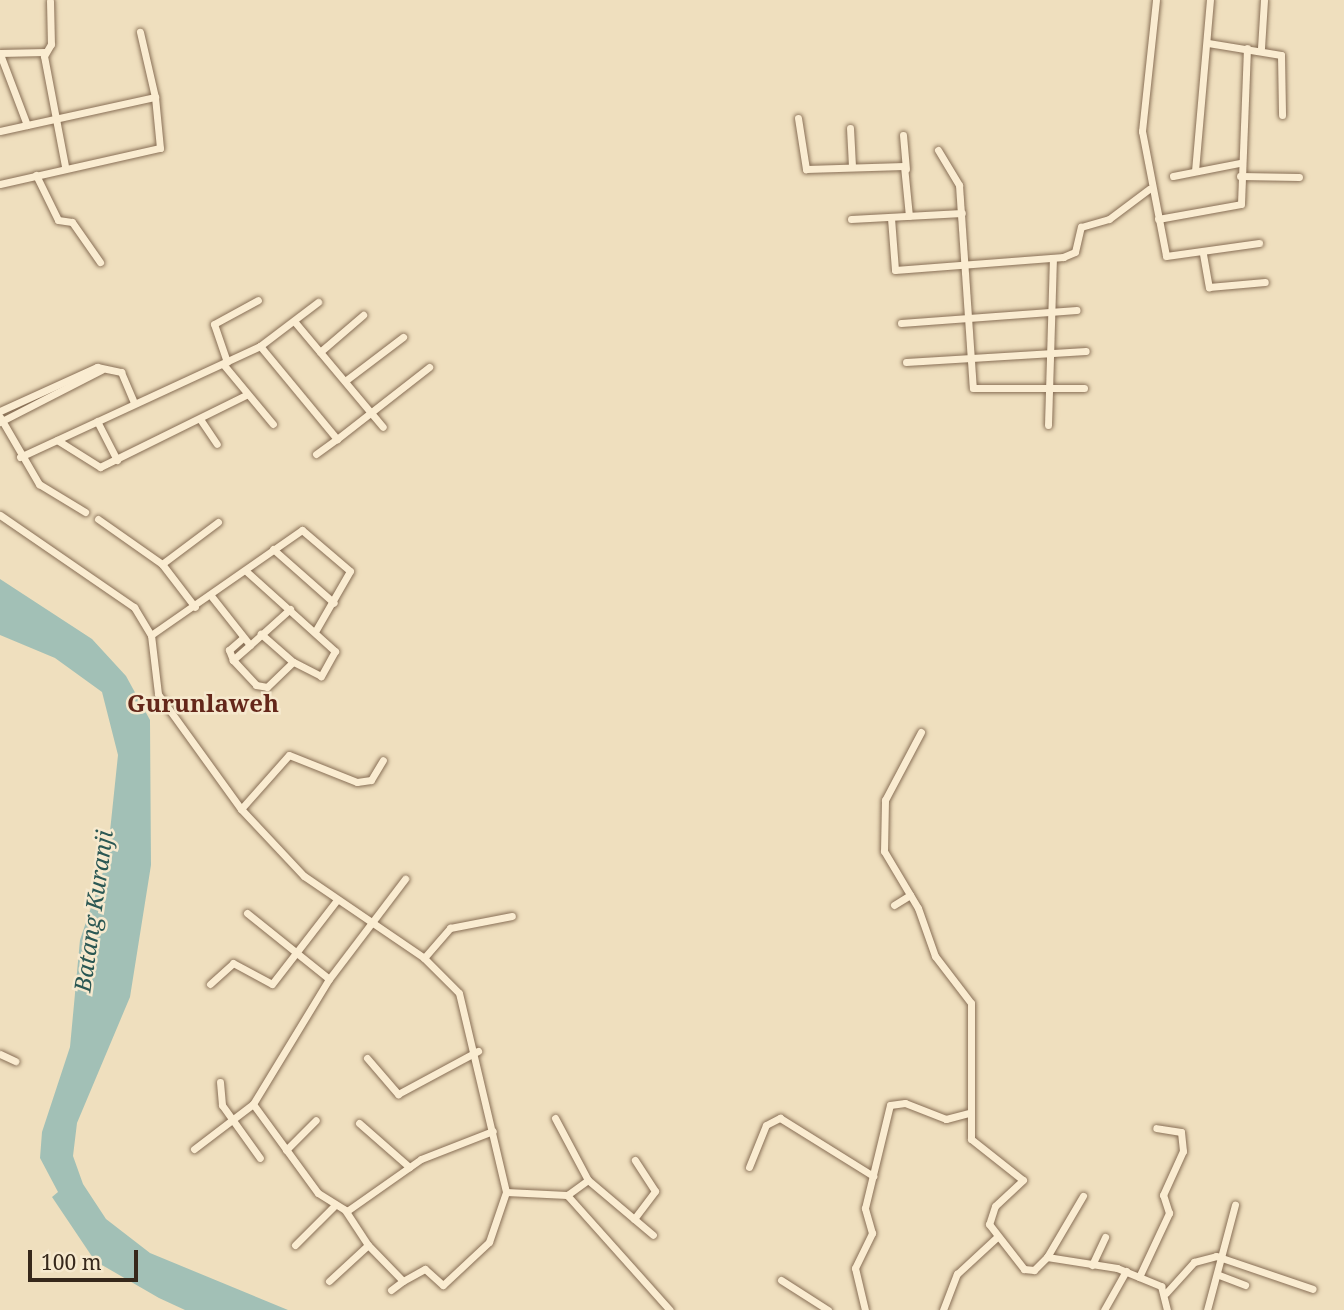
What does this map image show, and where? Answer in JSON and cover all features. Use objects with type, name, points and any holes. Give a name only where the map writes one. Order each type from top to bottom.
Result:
[{"type":"street","points":[[1156,0],[1142,131],[1149,189],[1166,256],[1203,254],[1259,243]]},
{"type":"street","points":[[1195,171],[1210,0]]},
{"type":"street","points":[[1261,48],[1264,0]]},
{"type":"street","points":[[50,1],[51,44],[45,52],[52,118],[65,166]]},
{"type":"street","points":[[0,184],[65,166],[160,148],[155,97],[140,32]]},
{"type":"street","points":[[1208,43],[1261,48],[1285,60],[1282,115]]},
{"type":"street","points":[[1158,219],[1238,207],[1247,48]]},
{"type":"street","points":[[27,125],[0,54],[45,52]]},
{"type":"street","points":[[0,82],[9,81]]},
{"type":"street","points":[[0,131],[155,97]]},
{"type":"street","points":[[798,118],[806,169],[852,166],[906,169]]},
{"type":"street","points":[[850,128],[852,166]]},
{"type":"street","points":[[903,135],[909,216]]},
{"type":"street","points":[[938,150],[956,178],[962,213],[971,357],[979,393],[1084,388]]},
{"type":"street","points":[[1173,176],[1239,163]]},
{"type":"street","points":[[36,175],[58,219],[72,222],[100,262]]},
{"type":"street","points":[[1240,176],[1299,177]]},
{"type":"street","points":[[891,218],[895,270],[1070,256],[1081,227],[1109,219],[1149,189]]},
{"type":"street","points":[[851,219],[962,213]]},
{"type":"street","points":[[1203,254],[1209,287],[1265,282]]},
{"type":"street","points":[[1048,425],[1052,258]]},
{"type":"street","points":[[258,300],[214,324],[225,363],[246,396],[273,425]]},
{"type":"street","points":[[20,457],[260,346],[318,302]]},
{"type":"street","points":[[901,323],[1077,310]]},
{"type":"street","points":[[320,352],[363,315]]},
{"type":"street","points":[[293,321],[383,427]]},
{"type":"street","points":[[345,381],[403,337]]},
{"type":"street","points":[[260,346],[337,439]]},
{"type":"street","points":[[906,362],[1086,351]]},
{"type":"street","points":[[316,454],[429,367]]},
{"type":"street","points":[[0,411],[101,370],[121,372],[134,402]]},
{"type":"street","points":[[52,391],[1,420],[20,457],[39,484],[85,512]]},
{"type":"street","points":[[57,440],[97,466],[117,460],[246,396]]},
{"type":"street","points":[[200,419],[218,444]]},
{"type":"street","points":[[97,421],[117,460]]},
{"type":"street","points":[[0,515],[127,601],[150,635],[158,694],[241,809],[337,900],[424,958],[463,999],[478,1051],[506,1192],[493,1234],[466,1269],[443,1285],[425,1269],[391,1290]]},
{"type":"street","points":[[98,519],[162,564],[195,607]]},
{"type":"street","points":[[162,564],[218,522]]},
{"type":"street","points":[[150,635],[212,597],[302,530],[345,564],[350,575],[316,630]]},
{"type":"street","points":[[273,550],[334,603]]},
{"type":"street","points":[[246,571],[334,648],[328,667],[317,676],[293,662],[261,634]]},
{"type":"street","points":[[212,597],[250,645]]},
{"type":"street","points":[[233,660],[290,609]]},
{"type":"street","points":[[243,638],[229,650],[233,660],[264,688],[293,662]]},
{"type":"street","points":[[921,732],[890,787],[884,814],[886,861],[910,895],[935,956],[971,1003],[969,1114],[974,1145],[1023,1180],[991,1213],[989,1224],[997,1237],[1028,1271],[1047,1257],[1083,1196]]},
{"type":"street","points":[[241,809],[289,755],[357,782],[371,780],[383,760]]},
{"type":"street","points":[[194,1149],[237,1121],[253,1104],[329,979],[376,924],[405,879]]},
{"type":"street","points":[[894,905],[910,895]]},
{"type":"street","points":[[210,984],[233,963],[272,984],[337,900]]},
{"type":"street","points":[[247,913],[296,956],[329,979]]},
{"type":"street","points":[[424,958],[450,928],[512,916]]},
{"type":"street","points":[[367,1058],[398,1094],[478,1051]]},
{"type":"street","points":[[0,1054],[15,1061]]},
{"type":"street","points":[[220,1083],[222,1105],[237,1121],[260,1158]]},
{"type":"street","points":[[865,1310],[855,1268],[872,1233],[865,1208],[890,1105],[905,1103],[946,1119],[969,1114]]},
{"type":"street","points":[[253,1104],[286,1150],[335,1205],[345,1210],[368,1245],[403,1281]]},
{"type":"street","points":[[555,1118],[588,1180],[653,1235]]},
{"type":"street","points":[[749,1167],[766,1125],[780,1118],[873,1176]]},
{"type":"street","points":[[286,1150],[316,1120]]},
{"type":"street","points":[[359,1123],[410,1167]]},
{"type":"street","points":[[1139,1277],[1169,1213],[1163,1195],[1183,1151],[1181,1132],[1156,1128]]},
{"type":"street","points":[[345,1210],[357,1209],[410,1167],[493,1130]]},
{"type":"street","points":[[634,1219],[654,1191],[635,1160]]},
{"type":"street","points":[[506,1192],[567,1195],[588,1180]]},
{"type":"street","points":[[567,1195],[670,1310]]},
{"type":"street","points":[[295,1245],[335,1205]]},
{"type":"street","points":[[1207,1310],[1224,1260],[1235,1205]]},
{"type":"street","points":[[943,1310],[957,1274],[997,1237]]},
{"type":"street","points":[[1092,1265],[1105,1237]]},
{"type":"street","points":[[329,1281],[368,1245]]},
{"type":"street","points":[[1167,1310],[1166,1293],[1194,1262],[1216,1256],[1313,1289]]},
{"type":"street","points":[[1047,1257],[1126,1271],[1166,1293]]},
{"type":"street","points":[[1104,1310],[1126,1271]]},
{"type":"street","points":[[1219,1275],[1245,1285]]},
{"type":"street","points":[[781,1280],[828,1310]]},
{"type":"water","name":"Batang Kuranji","points":[[0,579],[92,639],[126,676],[150,720],[151,865],[130,997],[77,1123],[73,1156],[83,1184],[106,1219],[150,1253],[288,1310],[185,1310],[159,1298],[95,1261],[52,1197],[58,1192],[40,1158],[42,1132],[70,1047],[80,940],[107,860],[118,755],[102,692],[55,658],[0,635]]},
{"type":"district","name":"Gurunlaweh","points":[[203,703]]}]
